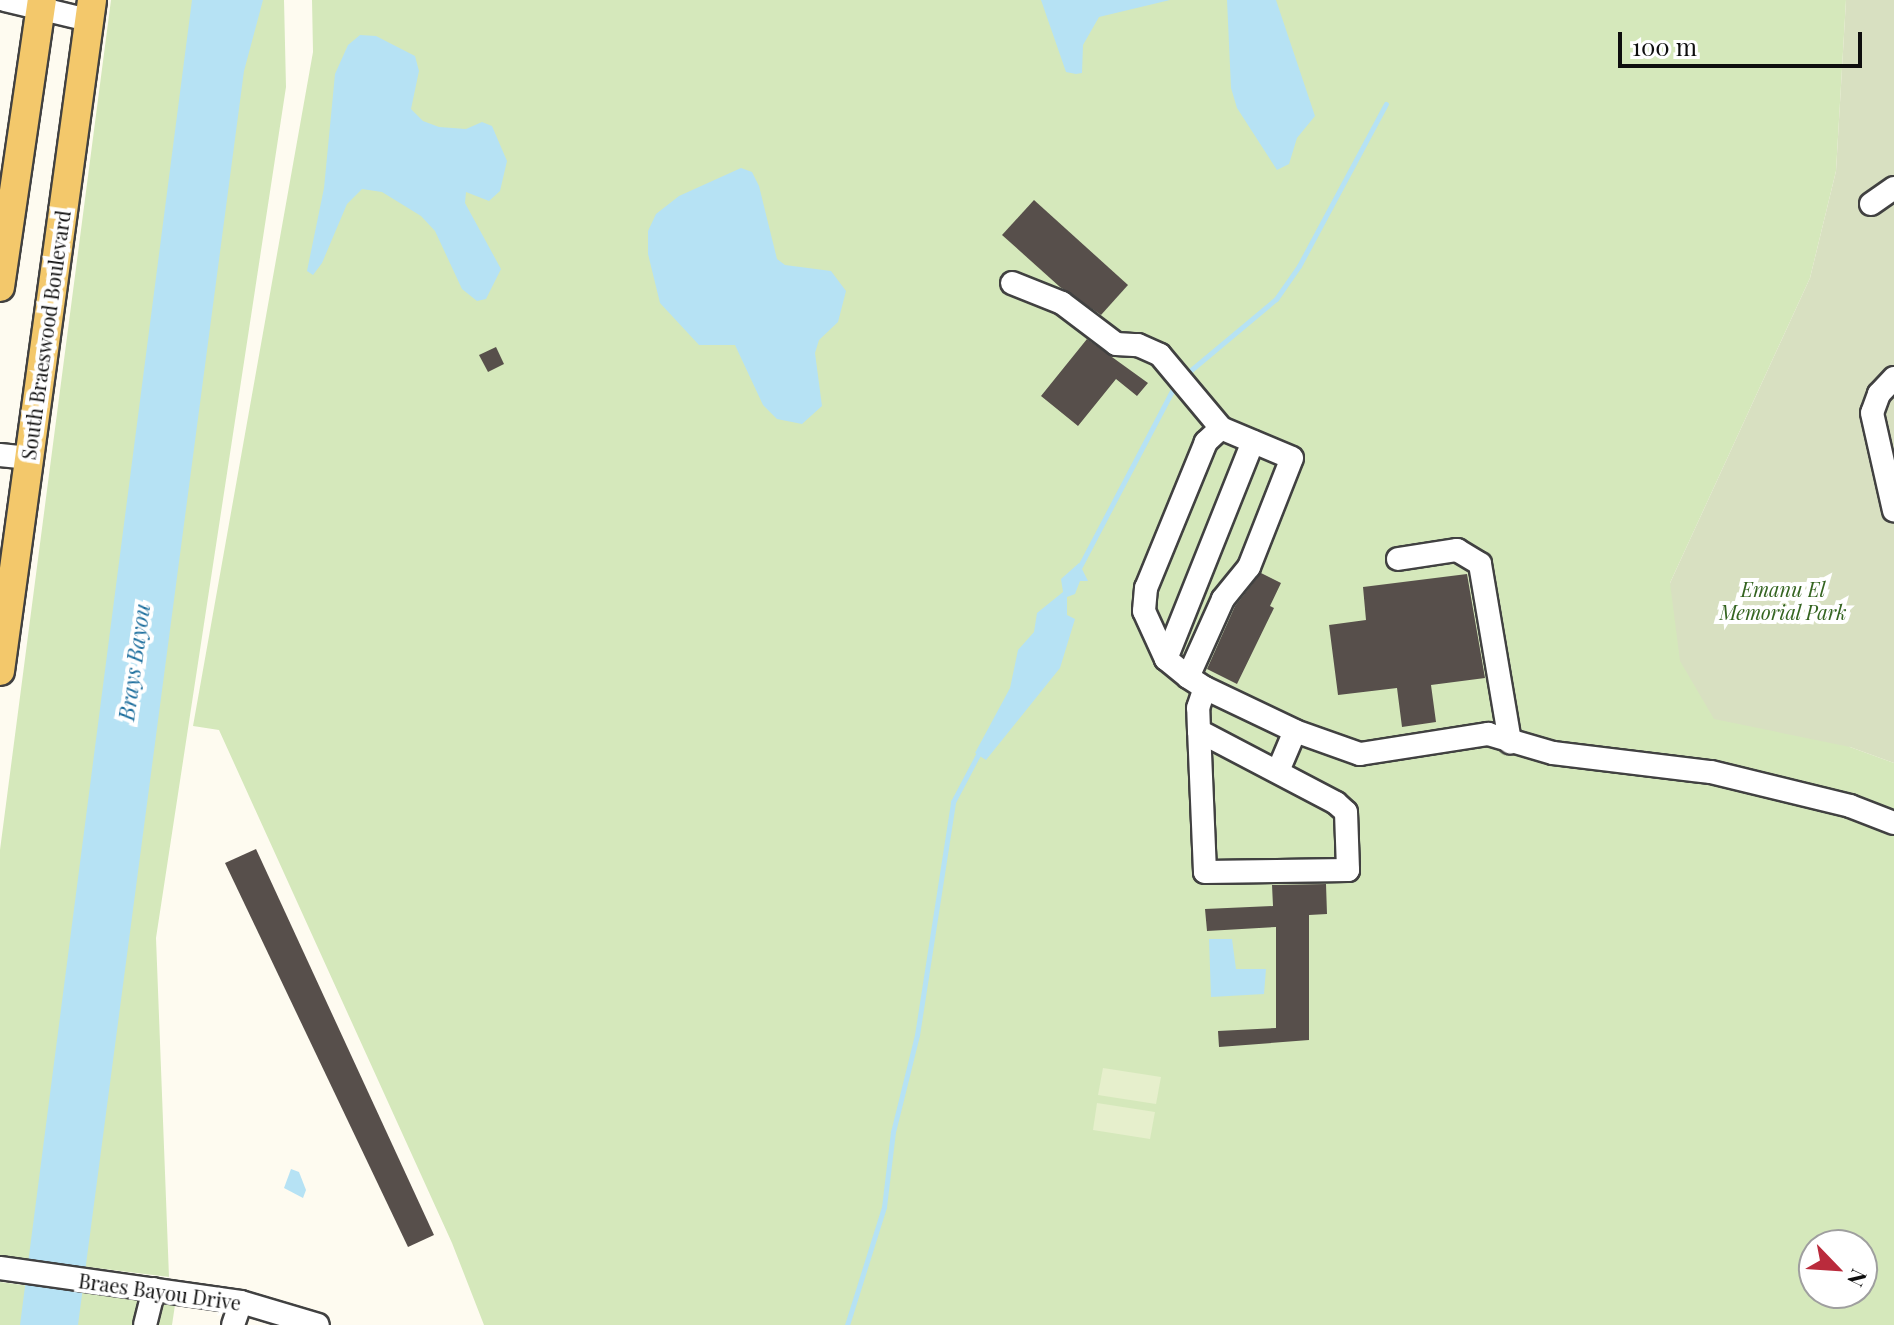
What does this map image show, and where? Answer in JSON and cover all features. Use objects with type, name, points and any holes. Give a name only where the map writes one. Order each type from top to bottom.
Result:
[{"type":"main road","points":[[0,287],[41,4]]},
{"type":"main road","name":"South Braeswood Boulevard","points":[[0,671],[90,10]]},
{"type":"street","points":[[5,0],[90,10]]},
{"type":"street","points":[[1871,204],[1894,188]]},
{"type":"street","points":[[1012,283],[1062,303],[1116,344],[1138,345],[1160,355],[1221,428],[1292,458],[1249,567],[1223,599],[1197,683],[1198,708],[1205,872],[1348,870],[1346,812],[1323,794],[1199,731]]},
{"type":"street","points":[[1894,378],[1879,394],[1872,413],[1894,511]]},
{"type":"street","points":[[1221,428],[1206,442],[1146,588],[1144,611],[1166,659],[1197,683],[1295,731],[1360,754],[1488,734],[1553,753],[1711,772],[1850,806],[1894,823]]},
{"type":"street","points":[[1166,659],[1253,442]]},
{"type":"street","points":[[0,455],[29,458]]},
{"type":"street","points":[[1398,559],[1457,550],[1480,564],[1510,742]]},
{"type":"street","points":[[1278,771],[1295,731]]},
{"type":"street","name":"Braes Bayou Drive","points":[[0,1268],[241,1302],[318,1325]]},
{"type":"street","points":[[143,1288],[145,1325]]},
{"type":"street","points":[[233,1325],[241,1302]]},
{"type":"green space","points":[[111,0],[284,0],[286,87],[156,938],[169,1277],[0,1256],[0,850]]},
{"type":"green space","points":[[312,0],[1846,0],[1836,171],[1810,278],[1670,583],[1850,747],[1894,763],[1894,1325],[484,1325],[452,1243],[219,730],[193,726],[313,52]]},
{"type":"green space","name":"Emanu El Memorial Park","points":[[1846,0],[1894,0],[1894,763],[1850,747],[1714,719],[1680,661],[1670,583],[1810,278],[1836,171]]},
{"type":"green space","points":[[1103,1068],[1161,1077],[1156,1104],[1098,1095]]},
{"type":"green space","points":[[1097,1103],[1155,1112],[1150,1139],[1093,1130]]},
{"type":"green space","points":[[0,1282],[175,1305],[172,1325],[0,1325]]},
{"type":"water","name":"Brays Bayou","points":[[192,0],[263,0],[244,71],[78,1325],[20,1325]]},
{"type":"water","points":[[1041,0],[1170,0],[1099,17],[1083,45],[1082,73],[1076,74],[1066,72]]},
{"type":"water","points":[[1227,0],[1276,0],[1315,116],[1297,138],[1289,164],[1277,170],[1237,108],[1231,88]]},
{"type":"water","points":[[360,35],[376,36],[415,56],[419,71],[411,109],[423,121],[439,127],[466,129],[482,122],[492,126],[507,161],[500,191],[489,201],[466,192],[465,203],[501,269],[486,299],[477,301],[462,289],[435,231],[421,216],[382,192],[362,189],[347,204],[322,263],[313,275],[307,271],[324,188],[335,74],[348,45]]},
{"type":"water","points":[[741,168],[752,172],[759,186],[777,259],[785,265],[831,271],[846,291],[838,322],[819,340],[815,353],[822,406],[802,424],[777,419],[763,405],[735,345],[699,345],[660,303],[648,254],[648,231],[656,214],[679,196]]},
{"type":"water","points":[[1079,563],[1088,581],[1080,581],[1075,594],[1067,597],[1067,615],[1075,619],[1060,668],[986,760],[975,753],[1010,688],[1018,650],[1034,632],[1037,613],[1063,592],[1061,579]]},
{"type":"water","points":[[1209,939],[1232,939],[1236,969],[1266,969],[1264,994],[1211,997]]},
{"type":"water","points":[[291,1169],[299,1172],[306,1190],[303,1198],[284,1188]]},
{"type":"building","points":[[1034,200],[1128,285],[1101,315],[1060,287],[1002,235]]},
{"type":"building","points":[[1087,339],[1148,383],[1137,396],[1116,379],[1078,426],[1041,396]]},
{"type":"building","points":[[496,347],[504,364],[488,372],[479,355]]},
{"type":"building","points":[[1261,573],[1281,583],[1270,606],[1274,608],[1237,684],[1207,669],[1235,606]]},
{"type":"building","points":[[1467,574],[1485,678],[1431,685],[1436,722],[1402,727],[1397,688],[1338,695],[1329,625],[1366,620],[1363,587]]},
{"type":"building","points":[[256,849],[434,1235],[408,1247],[225,863]]},
{"type":"building","points":[[1326,884],[1327,914],[1309,915],[1309,1040],[1219,1047],[1218,1031],[1276,1028],[1276,927],[1207,931],[1205,909],[1273,906],[1272,885]]},
{"type":"waterway","points":[[1185,375],[1276,299],[1299,266],[1386,104]]},
{"type":"waterway","points":[[1079,568],[1175,385]]},
{"type":"waterway","points":[[847,1325],[884,1207],[893,1132],[917,1035],[953,802],[981,749]]}]
